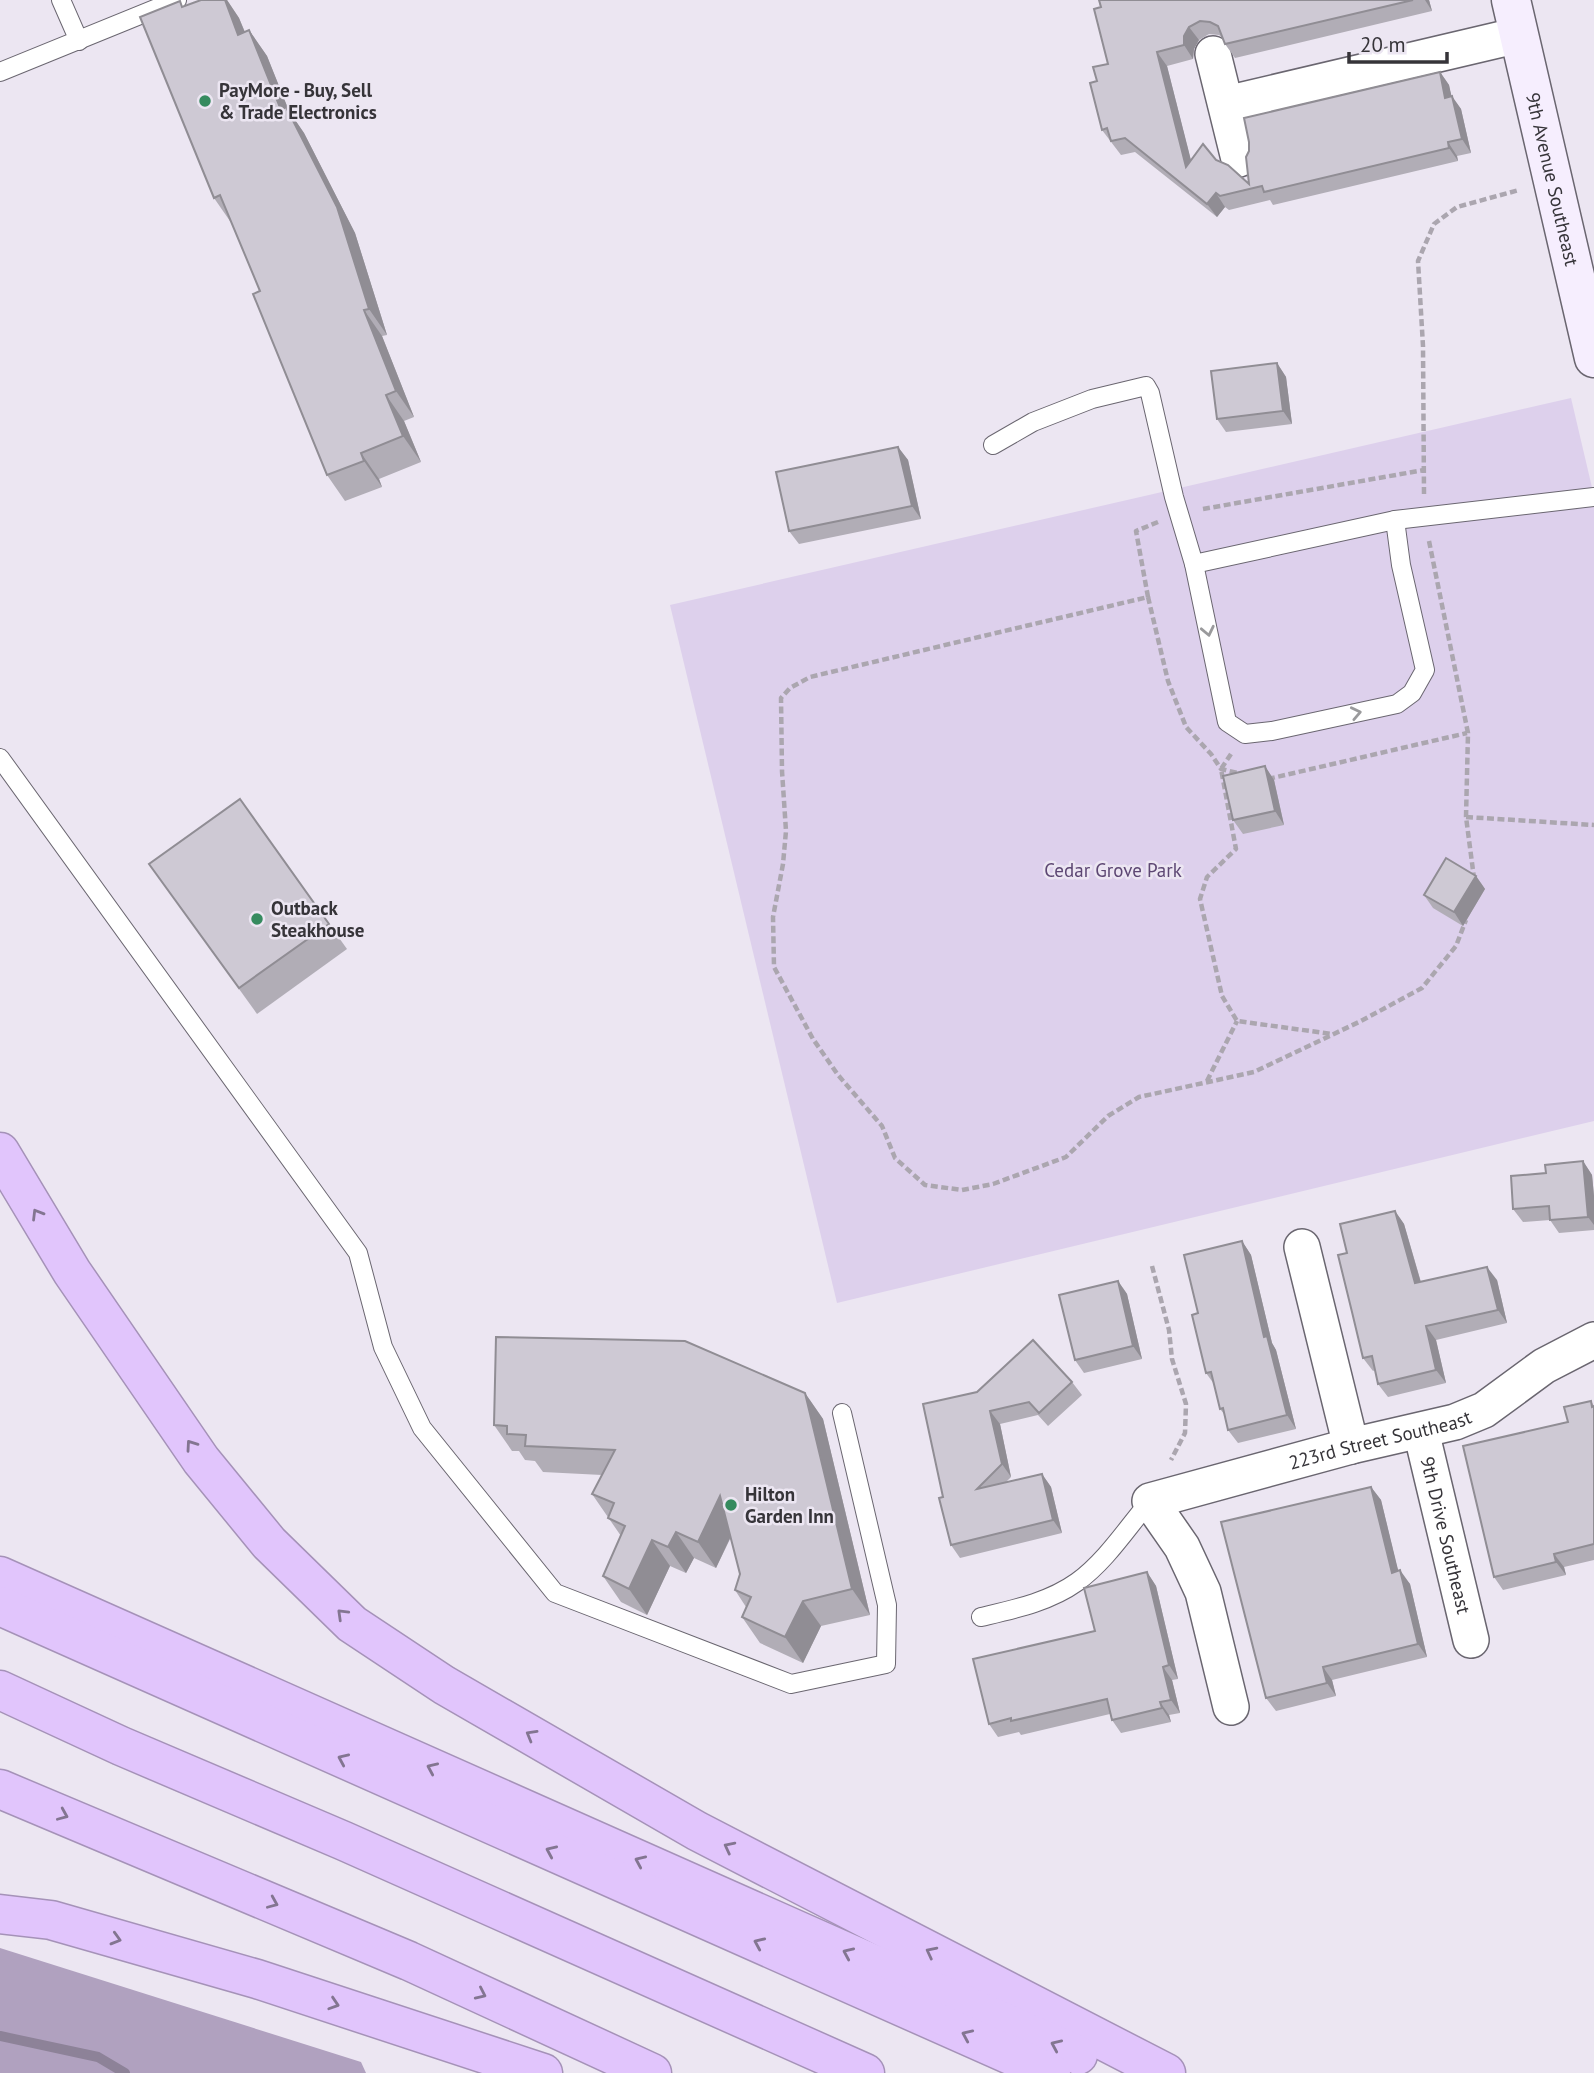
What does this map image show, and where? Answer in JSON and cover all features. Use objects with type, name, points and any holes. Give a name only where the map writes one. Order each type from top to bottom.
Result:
[{"type":"highway","points":[[0,1153],[72,1272],[201,1460],[269,1543],[352,1624],[444,1685],[697,1831],[1166,2073]]},
{"type":"highway","points":[[0,1576],[1118,2073]]},
{"type":"highway","points":[[0,1606],[1051,2073]]},
{"type":"highway","points":[[0,1690],[865,2073]]},
{"type":"highway","points":[[0,1707],[814,2073]]},
{"type":"highway","points":[[0,1788],[409,1961],[652,2073]]},
{"type":"highway","points":[[0,1914],[51,1920],[257,1979],[542,2073]]},
{"type":"main road","name":"9th Avenue Southeast","points":[[1516,17],[1594,358]]},
{"type":"street","points":[[1226,104],[1516,17]]},
{"type":"street","points":[[1213,54],[1240,159]]},
{"type":"street","points":[[1302,1247],[1351,1446]]},
{"type":"street","name":"223rd Street Southeast","points":[[1150,1501],[1351,1446],[1455,1422],[1484,1410],[1544,1366],[1594,1340]]},
{"type":"street","name":"9th Drive Southeast","points":[[1421,1431],[1471,1640]]},
{"type":"street","points":[[1150,1501],[1182,1547],[1203,1592],[1231,1707]]},
{"type":"lane","points":[[61,0],[79,41]]},
{"type":"lane","points":[[0,72],[177,0]]},
{"type":"lane","points":[[993,446],[1045,417],[1092,399],[1146,386],[1194,564],[1227,722],[1245,734],[1272,732],[1396,704],[1412,693],[1425,670],[1401,565],[1395,520]]},
{"type":"lane","points":[[1194,564],[1395,520],[1594,497]]},
{"type":"lane","points":[[0,758],[358,1253],[383,1347],[422,1427],[555,1593],[791,1684],[886,1664],[887,1605],[842,1413]]},
{"type":"lane","points":[[981,1617],[1026,1607],[1077,1581],[1102,1559],[1150,1501]]},
{"type":"path","points":[[1237,1021],[1222,996],[1200,899],[1207,877],[1236,849],[1221,769],[1211,754],[1185,727],[1168,681],[1136,531],[1180,513],[1424,470]]},
{"type":"path","points":[[1148,597],[810,677],[790,688],[781,698],[786,831],[773,917],[774,967],[813,1040],[838,1075],[882,1126],[895,1158],[925,1185],[962,1190],[993,1184],[1066,1157],[1108,1116],[1139,1097],[1207,1082],[1237,1021]]},
{"type":"path","points":[[1257,777],[1269,779],[1468,733]]},
{"type":"path","points":[[1221,769],[1245,734]]},
{"type":"path","points":[[1221,769],[1245,774]]},
{"type":"path","points":[[1466,817],[1594,825]]},
{"type":"path","points":[[1237,1021],[1333,1034]]},
{"type":"path","points":[[1150,1501],[1185,1433],[1186,1415],[1186,1404],[1171,1351],[1170,1330],[1152,1266]]},
{"type":"green space","name":"Cedar Grove Park","points":[[1571,398],[1594,496],[1594,1121],[837,1303],[670,605]]},
{"type":"shaded area","points":[[0,1948],[361,2062],[366,2073],[0,2073]]},
{"type":"building","points":[[201,0],[225,0],[238,35],[249,30],[281,110],[286,107],[337,207],[369,309],[364,310],[396,391],[386,395],[403,436],[361,453],[364,461],[327,475],[253,294],[260,291],[220,195],[214,198],[140,17],[180,1],[182,7]]},
{"type":"building","points":[[1099,0],[1413,0],[1225,44],[1218,26],[1210,22],[1200,21],[1189,27],[1184,36],[1184,45],[1157,52],[1186,167],[1203,144],[1216,160],[1228,165],[1249,184],[1246,157],[1249,142],[1244,118],[1440,72],[1445,98],[1452,96],[1462,139],[1448,142],[1449,148],[1264,192],[1262,186],[1220,196],[1216,193],[1207,204],[1125,138],[1111,141],[1107,128],[1102,130],[1090,83],[1097,81],[1093,67],[1108,64],[1094,9],[1101,7]]},
{"type":"building","points":[[1277,363],[1283,411],[1217,419],[1211,371]]},
{"type":"building","points":[[898,447],[912,506],[789,531],[776,472]]},
{"type":"building","points":[[1265,766],[1275,811],[1233,820],[1223,776]]},
{"type":"building","name":"Outback Steakhouse","points":[[240,799],[329,924],[239,988],[149,864]]},
{"type":"building","points":[[1446,858],[1476,876],[1454,912],[1424,895]]},
{"type":"building","points":[[1583,1161],[1588,1217],[1550,1220],[1549,1206],[1513,1209],[1511,1176],[1546,1173],[1545,1165]]},
{"type":"building","points":[[1395,1211],[1415,1283],[1487,1267],[1498,1310],[1426,1326],[1436,1370],[1378,1384],[1372,1356],[1363,1358],[1338,1255],[1347,1253],[1340,1224]]},
{"type":"building","points":[[1242,1241],[1264,1337],[1267,1336],[1287,1415],[1228,1430],[1211,1372],[1206,1373],[1192,1315],[1198,1313],[1184,1255]]},
{"type":"building","points":[[1118,1281],[1133,1346],[1075,1360],[1059,1295]]},
{"type":"building","name":"Hilton Garden Inn","points":[[496,1337],[685,1341],[805,1393],[852,1589],[803,1601],[785,1637],[742,1617],[751,1597],[735,1590],[740,1574],[720,1496],[698,1542],[676,1532],[668,1547],[652,1540],[629,1589],[603,1576],[625,1526],[608,1518],[614,1503],[592,1494],[615,1450],[525,1446],[526,1435],[507,1434],[507,1426],[494,1425]]},
{"type":"building","points":[[1033,1340],[1072,1382],[1039,1413],[1029,1402],[990,1411],[1002,1464],[977,1489],[1042,1474],[1053,1520],[951,1545],[939,1498],[943,1497],[923,1404],[977,1392]]},
{"type":"building","points":[[1591,1401],[1592,1407],[1594,1406],[1594,1544],[1554,1554],[1556,1562],[1494,1577],[1463,1446],[1568,1422],[1564,1407]]},
{"type":"building","points":[[1371,1487],[1392,1573],[1400,1570],[1418,1644],[1323,1667],[1327,1683],[1266,1698],[1221,1522]]},
{"type":"building","points":[[1147,1572],[1169,1665],[1163,1667],[1171,1700],[1160,1702],[1162,1708],[1112,1720],[1107,1699],[989,1724],[973,1659],[1095,1631],[1084,1588]]},
{"type":"waterway","points":[[0,2036],[98,2057],[125,2073]]},
{"type":"place","name":"PayMore - Buy, Sell & Trade Electronics","points":[[205,101]]},
{"type":"place","name":"Outback Steakhouse","points":[[257,919]]},
{"type":"place","name":"Hilton Garden Inn","points":[[731,1505]]}]
